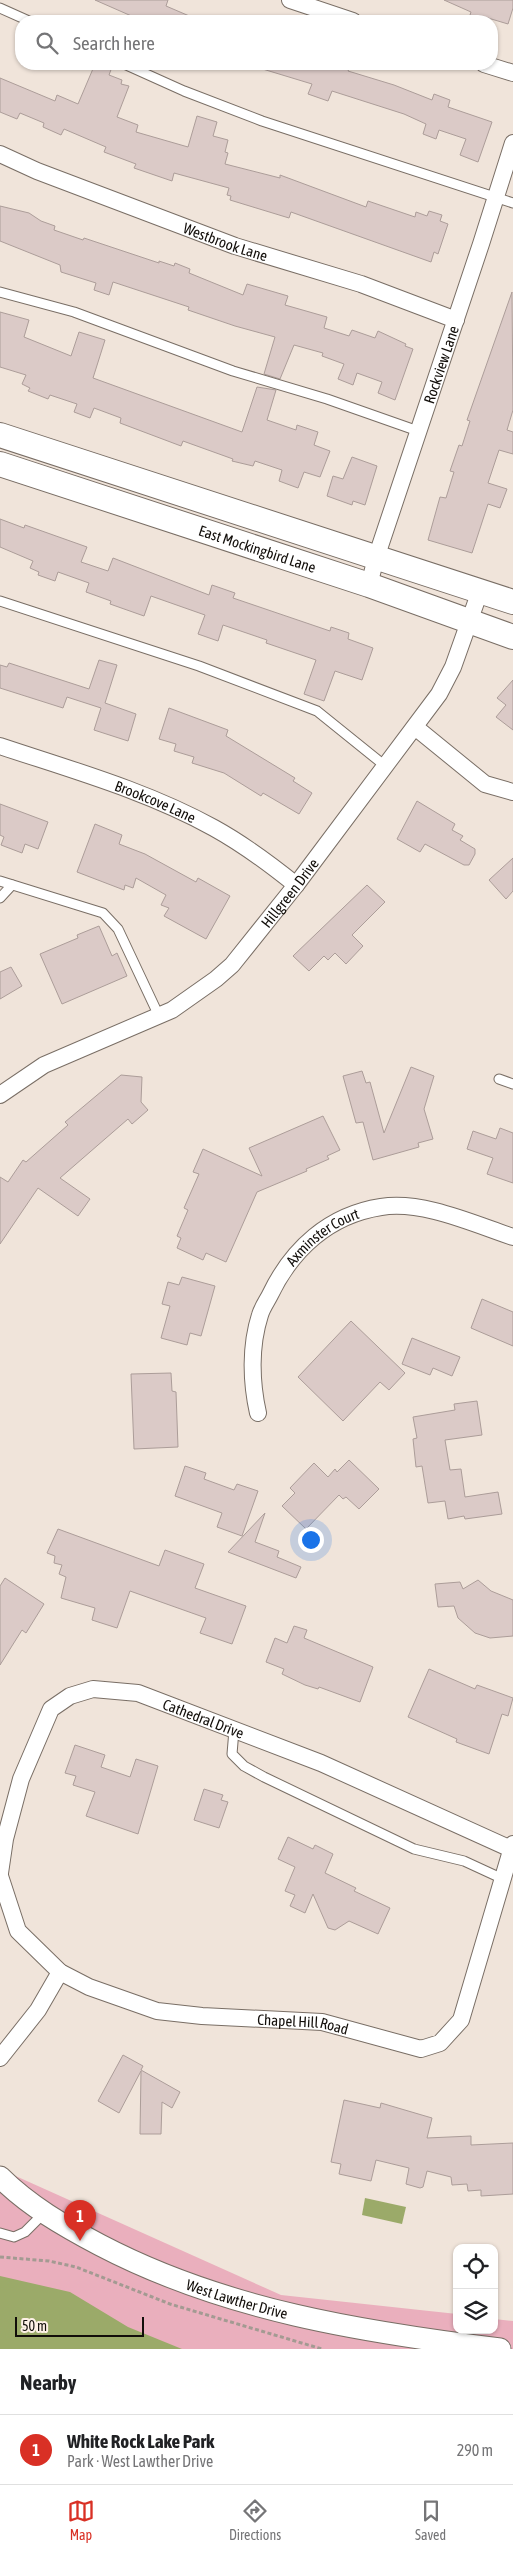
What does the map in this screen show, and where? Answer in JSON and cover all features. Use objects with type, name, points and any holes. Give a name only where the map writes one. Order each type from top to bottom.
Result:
[{"type":"main road","name":"East Mockingbird Lane","points":[[0,435],[513,602]]},
{"type":"main road","name":"East Mockingbird Lane","points":[[0,464],[369,585],[513,637]]},
{"type":"street","points":[[290,0],[335,15]]},
{"type":"street","points":[[498,68],[513,73]]},
{"type":"street","name":"Rockview Lane","points":[[369,585],[376,558],[513,143]]},
{"type":"street","name":"Westbrook Lane","points":[[0,154],[235,246],[361,284],[456,320]]},
{"type":"street","name":"Hillgreen Drive","points":[[0,1095],[44,1065],[159,1016],[216,979],[232,965],[296,885],[384,765],[415,727],[442,687],[453,667],[480,590]]},
{"type":"street","points":[[415,727],[485,784],[513,792]]},
{"type":"street","name":"Brookcove Lane","points":[[0,746],[170,806],[215,828],[256,855],[296,885]]},
{"type":"street","name":"Axminster Court","points":[[258,1413],[253,1389],[253,1362],[260,1316],[279,1277],[299,1249],[323,1228],[348,1216],[382,1206],[432,1209],[513,1237]]},
{"type":"street","name":"Cathedral Drive","points":[[60,1972],[18,1931],[0,1874],[5,1839],[20,1779],[51,1710],[70,1696],[93,1689],[138,1694],[234,1730],[321,1764],[512,1847]]},
{"type":"street","name":"Chapel Hill Road","points":[[60,1972],[113,1996],[157,2011],[202,2016],[322,2022],[421,2049],[440,2043],[462,2020],[512,1847]]},
{"type":"street","points":[[0,2058],[38,2010],[60,1972]]},
{"type":"street","name":"West Lawther Drive","points":[[0,2177],[44,2213],[134,2262],[234,2299],[277,2312],[406,2337],[500,2349]]},
{"type":"lane","points":[[0,8],[16,15]]},
{"type":"lane","points":[[137,70],[184,91],[262,121],[513,203]]},
{"type":"lane","points":[[0,292],[74,312],[233,371],[327,399],[418,431]]},
{"type":"lane","points":[[0,600],[199,666],[317,711],[384,765]]},
{"type":"lane","points":[[0,881],[103,913],[118,929],[159,1016]]},
{"type":"lane","points":[[0,898],[12,885]]},
{"type":"lane","points":[[498,1079],[513,1084]]},
{"type":"lane","points":[[234,1730],[232,1754],[244,1766],[414,1849],[464,1861],[503,1879]]},
{"type":"lane","points":[[0,2233],[14,2237],[25,2232],[44,2213]]},
{"type":"path","points":[[0,2257],[49,2261],[76,2267],[170,2304],[322,2349]]},
{"type":"shaded area","points":[[0,2169],[281,2295],[453,2314],[453,2334],[498,2334],[498,2319],[513,2321],[513,2349],[0,2349]]},
{"type":"shaded area","points":[[365,2198],[406,2207],[402,2224],[362,2215]]},
{"type":"shaded area","points":[[0,2276],[70,2292],[128,2327],[182,2349],[0,2349]]},
{"type":"building","points":[[95,0],[168,0],[166,6],[187,15],[129,15]]},
{"type":"building","points":[[444,0],[513,0],[513,8],[508,24],[498,21],[498,15],[470,15],[471,12]]},
{"type":"building","points":[[92,70],[111,70],[109,75],[122,80],[121,84],[129,86],[117,117],[138,125],[136,132],[188,147],[197,116],[217,122],[213,136],[228,140],[225,152],[228,153],[225,164],[280,178],[280,175],[366,207],[368,201],[415,217],[416,212],[427,216],[429,211],[442,215],[440,221],[448,224],[438,254],[434,252],[431,262],[291,212],[289,218],[230,200],[231,196],[227,195],[229,188],[174,173],[172,181],[134,168],[136,164],[104,152],[106,147],[64,129],[61,135],[43,127],[44,123],[20,113],[17,119],[0,112],[0,78],[55,101],[57,95],[78,104]]},
{"type":"building","points":[[266,70],[348,70],[432,100],[434,94],[450,100],[448,107],[492,122],[478,162],[460,155],[466,139],[439,130],[436,139],[423,134],[426,124],[404,114],[332,91],[328,101],[308,94],[312,84]]},
{"type":"building","points":[[0,206],[29,213],[41,221],[55,226],[54,230],[83,240],[84,238],[159,263],[159,261],[174,266],[175,263],[190,269],[189,273],[243,295],[247,284],[288,296],[285,305],[327,317],[324,328],[349,336],[352,330],[375,338],[378,331],[406,344],[405,346],[413,349],[395,400],[378,393],[382,382],[357,373],[353,385],[338,379],[344,364],[322,356],[323,353],[294,345],[280,379],[264,374],[275,337],[235,326],[188,310],[189,307],[113,282],[109,295],[94,290],[96,283],[61,272],[60,265],[0,241]]},
{"type":"building","points":[[512,292],[513,410],[507,430],[513,432],[513,454],[499,450],[488,483],[507,489],[500,508],[488,504],[472,553],[428,540],[440,497],[446,498],[454,472],[450,471],[459,445],[462,446],[470,421],[467,420]]},
{"type":"building","points":[[0,312],[29,320],[24,337],[71,356],[79,332],[105,340],[93,378],[242,432],[257,387],[276,390],[267,420],[296,430],[297,425],[318,432],[314,445],[330,451],[320,477],[304,472],[298,488],[279,481],[282,470],[255,461],[253,466],[232,461],[233,459],[183,441],[181,446],[120,423],[121,418],[94,408],[90,418],[74,412],[77,404],[50,395],[48,399],[28,391],[30,388],[22,384],[26,375],[0,367]]},
{"type":"building","points":[[352,457],[377,466],[365,505],[353,501],[352,505],[327,496],[333,476],[343,479]]},
{"type":"building","points":[[0,519],[24,528],[25,525],[87,547],[81,562],[108,571],[113,558],[209,595],[212,585],[235,593],[233,598],[330,631],[331,627],[349,633],[348,639],[373,648],[362,680],[335,671],[324,701],[304,694],[316,660],[266,643],[267,640],[223,625],[218,641],[198,634],[205,615],[151,596],[144,616],[110,604],[111,601],[86,592],[89,583],[58,572],[55,581],[38,575],[39,572],[30,568],[33,561],[0,547]]},
{"type":"building","points":[[99,660],[117,665],[105,703],[136,714],[128,741],[94,730],[101,708],[67,697],[63,708],[0,688],[0,665],[7,667],[9,663],[89,689]]},
{"type":"building","points":[[513,680],[513,730],[496,717],[506,705],[497,698]]},
{"type":"building","points":[[169,708],[228,730],[226,736],[295,778],[293,781],[312,793],[299,814],[263,793],[261,796],[224,773],[192,763],[194,757],[174,751],[176,744],[159,739]]},
{"type":"building","points":[[417,801],[455,824],[452,830],[463,836],[460,840],[475,849],[475,854],[469,865],[464,865],[425,844],[420,852],[397,839]]},
{"type":"building","points":[[0,804],[48,822],[38,849],[25,844],[22,853],[1,845],[4,837],[0,835]]},
{"type":"building","points":[[95,824],[122,835],[119,844],[145,854],[196,882],[198,878],[230,896],[206,939],[164,916],[169,908],[161,905],[166,895],[136,878],[133,888],[125,885],[124,890],[77,872]]},
{"type":"building","points":[[513,858],[513,891],[506,899],[489,880]]},
{"type":"building","points":[[367,885],[385,902],[352,935],[363,946],[346,964],[335,953],[328,960],[324,956],[309,971],[293,956]]},
{"type":"building","points":[[99,926],[112,956],[117,953],[127,976],[62,1004],[40,954],[78,938],[77,935]]},
{"type":"building","points":[[11,967],[22,986],[0,999],[0,972]]},
{"type":"building","points":[[411,1067],[434,1076],[424,1109],[433,1139],[418,1143],[419,1147],[373,1160],[363,1122],[356,1123],[343,1076],[362,1071],[366,1083],[370,1082],[384,1133]]},
{"type":"building","points":[[121,1075],[142,1077],[141,1102],[148,1110],[132,1124],[128,1119],[60,1178],[90,1199],[78,1216],[38,1188],[0,1244],[0,1177],[8,1182],[23,1160],[26,1162],[68,1125],[65,1122]]},
{"type":"building","points":[[323,1116],[340,1150],[327,1156],[329,1159],[306,1169],[307,1171],[257,1192],[226,1262],[206,1253],[203,1260],[177,1248],[181,1238],[177,1236],[188,1210],[184,1208],[199,1174],[193,1172],[203,1149],[262,1176],[249,1148]]},
{"type":"building","points":[[500,1128],[513,1133],[513,1183],[487,1174],[493,1158],[467,1149],[473,1131],[496,1139]]},
{"type":"building","points":[[182,1277],[215,1286],[201,1336],[190,1333],[187,1345],[161,1338],[170,1306],[162,1304],[168,1282],[179,1285]]},
{"type":"building","points":[[482,1299],[513,1312],[513,1346],[471,1328]]},
{"type":"building","points":[[351,1321],[405,1373],[389,1390],[380,1382],[343,1421],[298,1377]]},
{"type":"building","points":[[412,1338],[460,1357],[452,1376],[433,1368],[430,1375],[402,1364]]},
{"type":"building","points":[[171,1373],[172,1391],[176,1392],[178,1447],[134,1449],[131,1374]]},
{"type":"building","points":[[477,1401],[482,1435],[445,1440],[450,1470],[461,1469],[465,1497],[498,1492],[502,1514],[465,1519],[464,1516],[448,1519],[445,1501],[428,1503],[422,1466],[416,1467],[413,1439],[417,1438],[413,1417],[455,1410],[454,1404]]},
{"type":"building","points":[[349,1460],[379,1489],[359,1509],[346,1497],[343,1499],[339,1495],[306,1529],[282,1506],[295,1493],[290,1488],[314,1463],[328,1477],[335,1469],[337,1472]]},
{"type":"building","points":[[185,1466],[206,1473],[204,1479],[234,1490],[237,1484],[258,1491],[242,1536],[217,1527],[222,1513],[175,1496]]},
{"type":"building","points":[[265,1513],[255,1542],[279,1551],[277,1557],[301,1567],[296,1578],[228,1552]]},
{"type":"building","points":[[58,1529],[159,1566],[165,1550],[204,1564],[195,1588],[246,1606],[232,1644],[200,1633],[206,1618],[130,1591],[117,1628],[92,1620],[95,1608],[61,1598],[66,1577],[59,1574],[62,1565],[54,1563],[55,1556],[47,1553]]},
{"type":"building","points":[[5,1578],[44,1604],[26,1633],[22,1630],[0,1665],[0,1586]]},
{"type":"building","points":[[478,1580],[491,1591],[513,1600],[513,1636],[490,1638],[475,1633],[458,1618],[454,1606],[438,1607],[435,1584],[460,1582],[463,1589]]},
{"type":"building","points":[[294,1626],[307,1630],[304,1638],[373,1667],[360,1702],[319,1687],[318,1689],[305,1685],[282,1674],[284,1669],[266,1662],[275,1638],[287,1643]]},
{"type":"building","points":[[429,1669],[475,1689],[477,1685],[513,1698],[508,1716],[502,1714],[489,1754],[456,1742],[457,1739],[408,1717]]},
{"type":"building","points":[[75,1745],[105,1755],[101,1767],[130,1777],[136,1759],[158,1766],[138,1834],[86,1816],[95,1792],[73,1785],[76,1776],[65,1773]]},
{"type":"building","points":[[204,1789],[223,1795],[221,1800],[228,1802],[219,1828],[194,1820]]},
{"type":"building","points":[[288,1837],[313,1849],[315,1845],[333,1854],[325,1873],[356,1888],[354,1891],[390,1908],[378,1934],[349,1921],[335,1930],[328,1928],[313,1894],[305,1913],[290,1906],[295,1895],[285,1891],[295,1867],[278,1859]]},
{"type":"building","points":[[123,2055],[143,2066],[141,2070],[180,2092],[172,2108],[162,2102],[161,2134],[140,2134],[141,2071],[119,2113],[98,2101]]},
{"type":"building","points":[[344,2100],[380,2108],[381,2103],[432,2118],[427,2138],[471,2136],[471,2145],[513,2143],[513,2194],[481,2196],[481,2190],[468,2191],[467,2184],[452,2185],[451,2177],[427,2171],[423,2187],[420,2188],[406,2184],[409,2168],[376,2160],[371,2181],[339,2174],[341,2164],[331,2162]]},
{"type":"place","name":"White Rock Lake Park","points":[[80,2241]]}]
